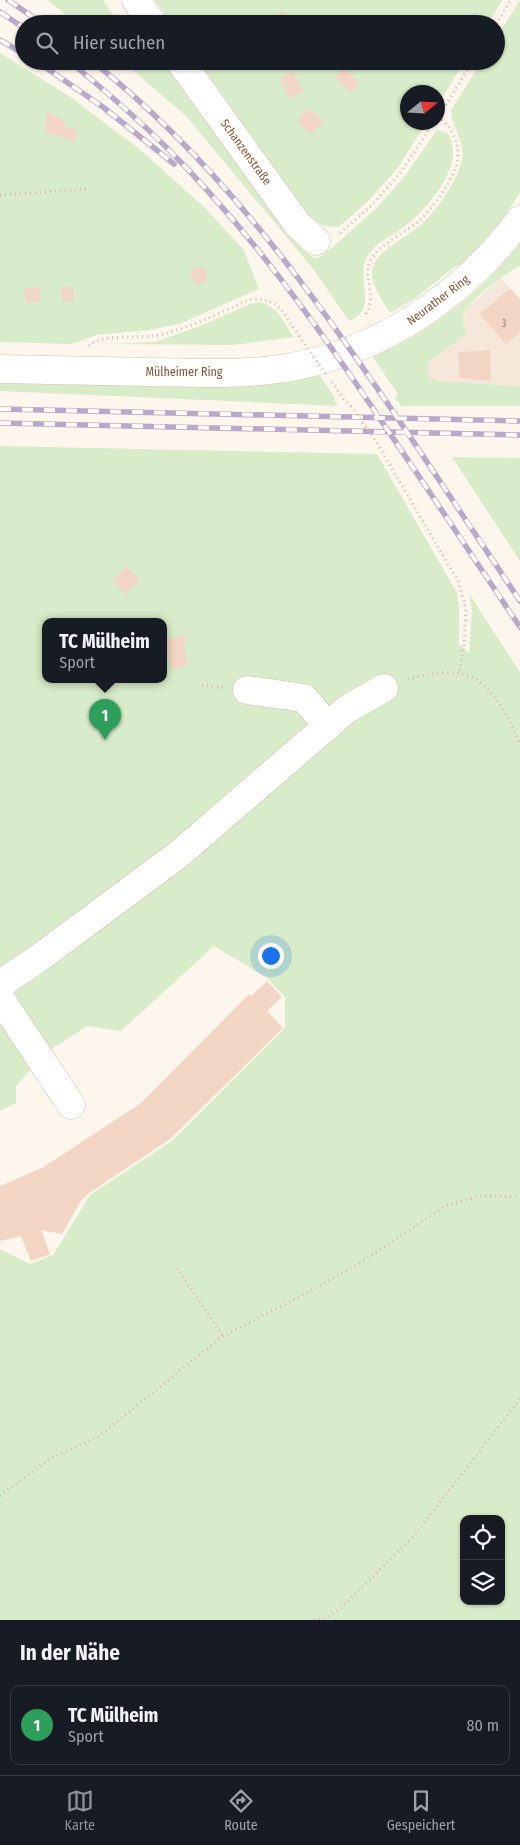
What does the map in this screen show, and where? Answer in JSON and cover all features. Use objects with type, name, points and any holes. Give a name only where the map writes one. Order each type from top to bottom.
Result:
[{"type":"street","points":[[136,0],[147,15]]},
{"type":"street","name":"Schanzenstraße","points":[[186,70],[298,225],[316,240]]},
{"type":"street","name":"Neurather Ring","points":[[365,344],[400,328],[446,298],[496,250],[520,220]]},
{"type":"street","name":"Mülheimer Ring","points":[[0,369],[166,372],[251,371],[280,369],[310,363],[365,344]]},
{"type":"street","points":[[0,984],[39,958],[179,854],[348,709],[384,688]]},
{"type":"street","points":[[246,690],[304,698],[328,726]]},
{"type":"street","points":[[0,998],[71,1105]]},
{"type":"path","points":[[502,15],[511,0]]},
{"type":"path","points":[[445,106],[467,70]]},
{"type":"path","points":[[365,316],[370,308],[372,296],[368,278],[370,261],[380,248],[408,230],[420,219],[447,184],[455,168],[458,157],[457,147],[454,135],[445,121]]},
{"type":"path","points":[[344,230],[372,205],[401,172],[429,130]]},
{"type":"path","points":[[0,195],[86,189]]},
{"type":"path","points":[[97,348],[88,348],[90,343],[101,339],[154,336],[180,328],[249,300],[259,298],[274,303],[279,307],[377,443],[458,581],[466,609],[464,643],[459,673]]},
{"type":"path","points":[[296,343],[305,340]]},
{"type":"path","points":[[384,688],[433,673],[459,673],[477,680],[492,694],[510,720],[520,744]]},
{"type":"path","points":[[0,1496],[51,1458],[98,1437],[222,1336],[316,1288],[368,1258],[445,1206],[480,1196],[520,1197]]},
{"type":"path","points":[[177,1268],[222,1336]]},
{"type":"path","points":[[314,1620],[324,1620],[342,1607],[413,1537],[520,1399]]},
{"type":"shaded area","points":[[501,278],[520,299],[520,386],[438,381],[429,377],[427,368],[430,360],[466,334],[463,318],[470,305]]},
{"type":"green space","points":[[48,0],[103,0],[113,15],[66,15]]},
{"type":"green space","points":[[155,0],[502,0],[493,15],[166,15]]},
{"type":"green space","points":[[520,0],[520,193],[479,250],[463,265],[457,265],[414,299],[390,313],[373,283],[372,272],[374,264],[385,251],[423,223],[441,201],[457,175],[462,158],[462,146],[453,122],[451,110],[476,70],[505,70],[505,24]]},
{"type":"green space","points":[[0,53],[15,62],[15,70],[27,70],[72,98],[143,152],[204,207],[244,250],[259,289],[179,324],[149,330],[97,335],[71,344],[0,342]]},
{"type":"green space","points":[[132,70],[170,70],[286,230],[300,247],[315,258],[322,256],[376,209],[405,176],[437,130],[450,136],[453,155],[442,185],[419,214],[399,231],[377,245],[366,259],[363,276],[365,302],[363,310],[358,316],[349,321],[314,270],[186,116]]},
{"type":"green space","points":[[204,70],[459,70],[445,93],[445,85],[400,85],[400,130],[422,130],[397,169],[368,201],[340,226],[322,225],[309,217],[261,153],[258,145]]},
{"type":"green space","points":[[520,243],[520,265],[478,296],[463,318],[467,334],[430,360],[427,368],[429,377],[438,381],[520,386],[520,406],[401,406],[395,397],[398,394],[372,356],[414,336],[454,309],[489,278]]},
{"type":"green space","points":[[259,302],[266,304],[276,311],[294,337],[233,345],[105,344],[155,342]]},
{"type":"green space","points":[[318,373],[335,398],[334,400],[338,406],[0,391],[0,380]]},
{"type":"green space","points":[[0,446],[377,454],[457,593],[459,644],[469,653],[472,611],[469,594],[520,672],[520,1620],[0,1620],[0,1249],[30,1264],[53,1255],[90,1195],[172,1141],[285,1028],[285,997],[267,978],[214,946],[121,1031],[87,1026],[46,1053],[16,1086],[16,1103],[0,1111]]},
{"type":"green space","points":[[452,457],[520,458],[520,561]]},
{"type":"building","points":[[341,70],[345,70],[359,83],[350,92],[335,77]]},
{"type":"building","points":[[293,71],[303,91],[290,98],[280,78]]},
{"type":"building","points":[[308,109],[310,112],[312,110],[323,122],[310,134],[297,120]]},
{"type":"building","points":[[48,112],[64,120],[63,126],[77,130],[74,142],[44,131]]},
{"type":"building","points":[[203,266],[208,280],[196,285],[190,271]]},
{"type":"building","points":[[39,287],[41,301],[26,303],[24,289]]},
{"type":"building","points":[[61,287],[73,287],[74,301],[62,301]]},
{"type":"building","points":[[510,288],[520,299],[520,332],[506,344],[480,314]]},
{"type":"building","points":[[490,350],[491,381],[460,378],[458,352]]},
{"type":"building","points":[[126,567],[140,579],[126,594],[112,581]]},
{"type":"building","points":[[184,635],[186,643],[183,644],[188,665],[171,669],[167,652],[167,639]]},
{"type":"building","points":[[267,981],[282,997],[267,1011],[283,1028],[170,1139],[89,1193],[80,1202],[62,1234],[41,1230],[50,1254],[31,1261],[21,1236],[0,1241],[0,1186],[42,1168],[141,1103],[249,994],[251,996]]},
{"type":"railway","points":[[8,0],[30,15]]},
{"type":"railway","points":[[0,12],[15,22]]},
{"type":"railway","points":[[0,40],[15,49]]},
{"type":"railway","points":[[49,70],[103,107],[174,164]]},
{"type":"railway","points":[[80,70],[120,104],[168,149],[252,242],[351,376],[520,627]]},
{"type":"railway","points":[[103,70],[140,102],[185,145],[268,240],[307,290],[380,392],[520,601]]},
{"type":"railway","points":[[0,409],[520,421]]},
{"type":"railway","points":[[0,423],[520,435]]},
{"type":"place","name":"TC Mülheim","points":[[105,740]]}]
